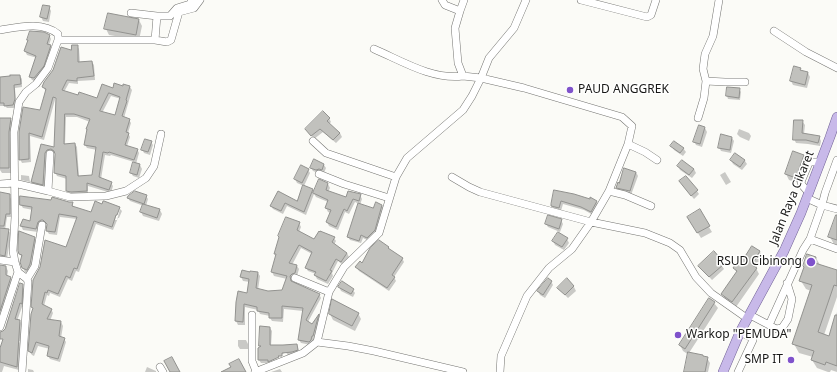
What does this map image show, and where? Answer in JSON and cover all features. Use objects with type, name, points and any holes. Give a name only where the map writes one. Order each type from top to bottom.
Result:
[{"type":"main road","name":"Jalan Raya Cikaret","points":[[723,372],[740,332],[784,251],[810,196],[820,162],[833,139],[837,117]]},
{"type":"street","points":[[131,13],[170,16],[177,8],[190,4],[192,0]]},
{"type":"street","points":[[58,40],[155,40],[167,42],[171,40],[179,12],[194,8],[200,0]]},
{"type":"street","points":[[442,0],[445,5],[460,11]]},
{"type":"street","points":[[463,76],[458,63],[455,28],[464,0]]},
{"type":"street","points":[[252,315],[252,361],[255,372],[303,353],[318,342],[329,292],[344,267],[379,233],[396,178],[407,158],[463,110],[481,78],[489,58],[514,28],[526,0]]},
{"type":"street","points":[[581,0],[647,17],[651,15],[656,0]]},
{"type":"street","points":[[698,118],[704,98],[706,80],[704,69],[705,54],[713,36],[719,0]]},
{"type":"street","points":[[155,40],[157,16]]},
{"type":"street","points":[[0,30],[30,26],[52,29],[58,34],[58,40],[48,68],[36,84],[26,92],[19,102],[14,132],[14,251],[18,272],[0,327]]},
{"type":"street","points":[[774,31],[806,52],[837,68]]},
{"type":"street","points":[[374,48],[418,69],[444,77],[463,76],[481,78],[524,88],[622,117],[632,126],[628,144],[608,191],[591,222],[572,249],[549,268],[527,296],[501,356],[500,372]]},
{"type":"street","points":[[706,80],[745,82]]},
{"type":"street","points":[[0,184],[14,183],[70,198],[106,196],[126,191],[146,178],[154,166],[161,134]]},
{"type":"street","points":[[313,141],[326,153],[396,178]]},
{"type":"street","points":[[628,144],[645,152],[657,160]]},
{"type":"street","points":[[48,191],[50,154]]},
{"type":"street","points":[[769,325],[787,283],[810,239],[837,160]]},
{"type":"street","points":[[319,174],[344,184],[390,198]]},
{"type":"street","points":[[452,176],[480,192],[591,222],[645,233],[670,244],[680,250],[696,277],[711,293],[749,317],[776,329],[782,328],[788,319],[792,299],[787,283]]},
{"type":"street","points":[[608,191],[626,195],[651,206]]},
{"type":"street","points":[[810,196],[822,205],[836,207]]},
{"type":"street","points":[[22,372],[27,279],[35,266],[42,225]]},
{"type":"street","points":[[810,239],[837,248]]},
{"type":"street","points":[[0,260],[15,262]]},
{"type":"street","points":[[18,272],[27,279]]},
{"type":"street","points":[[295,278],[329,292]]},
{"type":"street","points":[[738,372],[753,340],[740,332]]},
{"type":"street","points":[[318,342],[374,351],[463,372]]},
{"type":"building","points":[[43,5],[50,6],[47,19],[40,17]]},
{"type":"building","points":[[108,13],[139,19],[136,35],[104,29]]},
{"type":"building","points":[[30,31],[44,32],[50,35],[47,44],[51,45],[44,66],[34,78],[29,77],[36,56],[24,51]]},
{"type":"building","points":[[72,45],[78,45],[78,62],[92,61],[94,76],[77,78],[77,81],[67,80],[62,90],[78,95],[79,92],[97,98],[102,84],[113,88],[114,83],[123,86],[123,84],[130,86],[122,116],[130,119],[126,132],[129,133],[125,145],[138,149],[134,160],[109,152],[103,152],[99,177],[112,182],[109,190],[87,183],[87,191],[66,191],[66,176],[54,173],[55,154],[51,149],[47,150],[45,153],[43,185],[31,182],[41,144],[54,147],[56,98],[53,97],[42,137],[29,133],[29,159],[19,160],[19,132],[23,107],[40,110],[46,89],[42,87],[53,70],[61,47],[71,50]],"holes":[[[109,93],[120,97],[115,115],[100,111]],[[65,114],[74,114],[90,119],[86,129],[84,145],[96,147],[92,175],[78,176],[75,143],[64,144]]]},
{"type":"building","points":[[794,66],[801,68],[800,70],[808,72],[805,85],[790,81]]},
{"type":"building","points":[[20,75],[21,84],[14,85],[15,99],[13,105],[4,106],[4,103],[0,103],[0,77]]},
{"type":"building","points":[[727,87],[740,88],[739,98],[726,96]]},
{"type":"building","points":[[323,111],[330,118],[327,121],[340,133],[333,140],[320,129],[311,136],[305,129]]},
{"type":"building","points":[[0,118],[11,118],[9,132],[9,168],[0,168]]},
{"type":"building","points":[[794,120],[803,120],[802,133],[820,136],[818,143],[806,140],[793,140]]},
{"type":"building","points":[[699,125],[705,127],[700,144],[693,142]]},
{"type":"building","points":[[721,134],[732,137],[730,150],[718,148]]},
{"type":"building","points":[[145,139],[152,141],[148,152],[141,150]]},
{"type":"building","points":[[674,141],[684,148],[680,153],[670,146]]},
{"type":"building","points":[[793,151],[804,155],[796,178],[785,174]]},
{"type":"building","points":[[735,153],[745,160],[740,167],[730,160]]},
{"type":"building","points":[[314,159],[324,164],[322,170],[310,168]]},
{"type":"building","points":[[682,160],[694,169],[689,175],[677,166]]},
{"type":"building","points":[[133,162],[140,164],[137,175],[130,173]]},
{"type":"building","points":[[301,165],[309,169],[302,183],[294,179]]},
{"type":"building","points":[[624,168],[636,172],[630,191],[616,188]]},
{"type":"building","points":[[686,176],[698,190],[691,196],[679,181]]},
{"type":"building","points":[[319,179],[328,183],[326,190],[346,197],[348,191],[361,194],[359,201],[353,199],[347,211],[344,209],[336,227],[326,222],[331,210],[325,208],[328,200],[313,193]]},
{"type":"building","points":[[303,185],[313,189],[304,212],[285,203],[281,211],[270,206],[278,191],[297,201]]},
{"type":"building","points":[[554,190],[590,199],[590,197],[597,201],[591,212],[581,207],[561,201],[559,208],[551,206]]},
{"type":"building","points":[[135,191],[147,195],[144,204],[127,198]]},
{"type":"building","points":[[0,192],[10,194],[10,214],[6,214],[4,226],[0,226]]},
{"type":"building","points":[[20,196],[51,200],[52,197],[73,202],[72,206],[91,212],[95,201],[102,204],[104,201],[120,207],[112,227],[94,221],[77,269],[74,268],[70,278],[66,276],[58,294],[48,290],[47,293],[45,292],[42,304],[52,309],[47,319],[61,321],[59,336],[65,338],[58,359],[47,356],[49,346],[36,342],[32,353],[28,351],[31,314],[33,308],[31,307],[33,280],[40,267],[45,240],[66,247],[77,217],[59,214],[55,232],[46,231],[47,224],[43,220],[38,222],[36,229],[20,226],[23,219],[30,221],[32,207],[20,205]]},
{"type":"building","points":[[376,202],[382,205],[375,230],[367,238],[361,235],[359,241],[347,237],[358,203],[373,208]]},
{"type":"building","points":[[143,204],[160,209],[157,218],[140,212]]},
{"type":"building","points":[[700,209],[710,226],[697,233],[687,217]]},
{"type":"building","points":[[548,215],[562,219],[559,229],[545,224]]},
{"type":"building","points":[[837,215],[837,240],[828,237]]},
{"type":"building","points":[[286,217],[300,222],[297,230],[314,239],[319,231],[335,237],[332,242],[347,253],[341,262],[336,259],[330,270],[332,271],[326,281],[314,275],[316,272],[305,268],[312,252],[299,245],[289,263],[297,265],[295,273],[290,276],[291,281],[320,294],[306,320],[312,324],[319,314],[313,336],[309,342],[298,340],[303,308],[282,306],[282,318],[269,318],[269,313],[257,311],[257,307],[244,304],[243,322],[235,321],[238,291],[247,293],[249,279],[240,277],[242,270],[258,272],[256,288],[268,291],[282,290],[287,276],[271,272],[276,254],[274,254],[278,236]]},
{"type":"building","points":[[0,228],[9,229],[5,256],[0,255]]},
{"type":"building","points":[[19,231],[35,237],[30,264],[27,270],[22,268],[20,262],[22,255],[19,254],[18,251]]},
{"type":"building","points":[[558,232],[568,238],[562,247],[552,241]]},
{"type":"building","points":[[379,240],[403,258],[392,275],[395,277],[387,288],[355,267],[360,261],[362,263],[370,248]]},
{"type":"building","points":[[752,246],[760,251],[752,265],[757,268],[732,302],[721,294],[737,271],[733,268],[740,257],[743,259]]},
{"type":"building","points":[[714,251],[720,258],[718,259],[723,265],[709,277],[698,266]]},
{"type":"building","points":[[807,254],[816,257],[815,263],[837,270],[837,286],[834,285],[818,332],[829,336],[835,315],[837,315],[837,366],[826,362],[825,365],[811,360],[814,351],[792,344],[812,285],[799,281]]},
{"type":"building","points":[[0,265],[6,266],[6,275],[11,277],[0,311]]},
{"type":"building","points":[[548,278],[552,281],[543,295],[537,291]]},
{"type":"building","points":[[567,278],[574,286],[565,295],[557,288]]},
{"type":"building","points":[[342,281],[354,289],[351,294],[338,287]]},
{"type":"building","points":[[20,283],[23,284],[22,304],[20,303],[15,319],[20,320],[17,367],[0,362],[0,348],[3,339],[0,339],[0,332],[5,329]]},
{"type":"building","points":[[709,298],[715,302],[685,349],[679,345]]},
{"type":"building","points":[[332,299],[359,313],[352,326],[329,314]]},
{"type":"building","points":[[260,326],[270,327],[270,345],[297,344],[298,350],[282,353],[282,356],[278,356],[279,357],[268,362],[268,360],[258,360],[258,348],[261,346],[259,346]]},
{"type":"building","points":[[688,352],[708,357],[705,372],[684,372]]},
{"type":"building","points":[[172,357],[180,372],[170,372],[164,361]]},
{"type":"building","points":[[239,359],[246,372],[221,372],[231,367],[229,364]]},
{"type":"place","name":"PAUD ANGGREK","points":[[570,90]]},
{"type":"place","name":"RSUD Cibinong","points":[[811,262]]},
{"type":"place","name":"Warkop \"PEMUDA\"","points":[[678,335]]},
{"type":"place","name":"SMP IT","points":[[791,360]]}]
